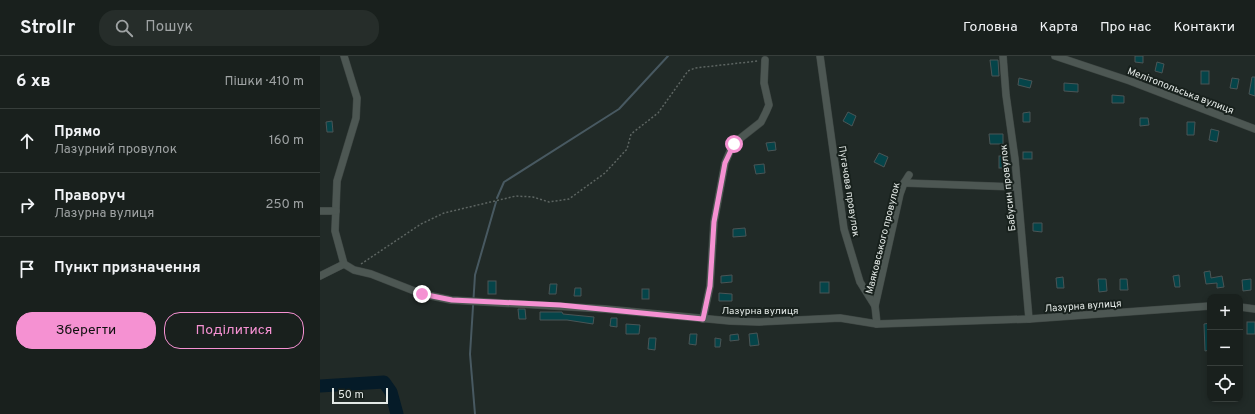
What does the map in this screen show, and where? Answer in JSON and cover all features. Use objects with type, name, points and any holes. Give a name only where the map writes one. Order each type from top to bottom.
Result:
[{"type":"street","points":[[320,276],[344,264],[335,230],[338,176],[356,118],[357,98],[344,56]]},
{"type":"street","name":"Пугачова провулок","points":[[820,56],[844,229],[860,282],[875,306],[877,324]]},
{"type":"street","name":"Бабусин провулок","points":[[1003,56],[1029,318]]},
{"type":"street","name":"Мелітопольська вулиця","points":[[1055,56],[1130,81],[1255,129]]},
{"type":"street","points":[[703,319],[710,286],[714,222],[725,163],[734,144],[762,122],[769,105],[764,82],[765,60]]},
{"type":"street","name":"Маяковського провулок","points":[[875,306],[904,183],[909,175]]},
{"type":"street","points":[[904,183],[1017,186]]},
{"type":"street","points":[[320,211],[336,211]]},
{"type":"street","name":"Лазурна вулиця","points":[[344,264],[354,270],[372,274],[422,294],[452,300],[590,307],[703,319],[759,322],[840,318],[877,324],[1029,318],[1207,306]]},
{"type":"street","points":[[1243,307],[1255,309]]},
{"type":"path","points":[[354,270],[366,259],[421,224],[444,212],[516,196],[549,202],[569,200],[605,173],[627,149],[631,134],[658,113],[688,72],[695,68],[744,64],[765,60]]},
{"type":"building","points":[[1135,56],[1143,56],[1143,63],[1135,62]]},
{"type":"building","points":[[990,60],[998,60],[999,76],[992,76]]},
{"type":"building","points":[[1157,62],[1164,64],[1162,73],[1155,71]]},
{"type":"building","points":[[1201,71],[1209,71],[1209,84],[1201,84]]},
{"type":"building","points":[[1252,77],[1255,77],[1255,96],[1249,94]]},
{"type":"building","points":[[1019,78],[1032,81],[1030,88],[1018,85]]},
{"type":"building","points":[[1232,78],[1239,79],[1237,89],[1230,88]]},
{"type":"building","points":[[1064,83],[1078,84],[1078,92],[1064,91]]},
{"type":"building","points":[[1112,95],[1124,96],[1124,103],[1112,103]]},
{"type":"building","points":[[848,112],[856,116],[852,126],[843,121]]},
{"type":"building","points":[[1030,112],[1030,122],[1023,122],[1023,113]]},
{"type":"building","points":[[1140,118],[1148,118],[1149,125],[1140,126]]},
{"type":"building","points":[[332,121],[333,132],[327,132],[326,122]]},
{"type":"building","points":[[1187,122],[1195,122],[1194,135],[1187,135]]},
{"type":"building","points":[[1211,129],[1219,131],[1217,142],[1209,140]]},
{"type":"building","points":[[989,134],[1003,134],[1003,144],[990,144]]},
{"type":"building","points":[[775,142],[776,150],[768,151],[766,143]]},
{"type":"building","points":[[1023,152],[1032,152],[1032,159],[1023,159]]},
{"type":"building","points":[[879,153],[888,157],[884,167],[874,162]]},
{"type":"building","points":[[999,156],[1005,156],[1005,168],[999,168]]},
{"type":"building","points":[[764,164],[765,173],[756,174],[754,165]]},
{"type":"building","points":[[1033,223],[1042,223],[1042,232],[1033,231]]},
{"type":"building","points":[[745,228],[746,236],[733,237],[733,229]]},
{"type":"building","points":[[1210,271],[1211,278],[1222,276],[1224,287],[1217,288],[1217,283],[1206,284],[1204,272]]},
{"type":"building","points":[[732,275],[732,282],[721,283],[721,276]]},
{"type":"building","points":[[1179,275],[1180,287],[1175,287],[1173,276]]},
{"type":"building","points":[[1063,277],[1064,288],[1057,288],[1056,278]]},
{"type":"building","points":[[1098,279],[1106,279],[1107,291],[1099,292]]},
{"type":"building","points":[[1120,279],[1127,279],[1128,290],[1120,290]]},
{"type":"building","points":[[1251,279],[1251,290],[1243,291],[1242,280]]},
{"type":"building","points":[[488,281],[496,281],[496,294],[488,294]]},
{"type":"building","points":[[820,282],[829,282],[829,293],[820,293]]},
{"type":"building","points":[[550,284],[557,284],[556,294],[549,294]]},
{"type":"building","points":[[575,288],[581,288],[581,296],[574,296]]},
{"type":"building","points":[[642,289],[649,289],[649,299],[642,299]]},
{"type":"building","points":[[719,293],[732,294],[732,301],[719,301]]},
{"type":"building","points":[[518,309],[525,309],[526,319],[519,319]]},
{"type":"building","points":[[540,312],[562,312],[563,314],[594,317],[593,324],[567,320],[540,320]]},
{"type":"building","points":[[611,318],[617,318],[617,327],[610,326]]},
{"type":"building","points":[[1247,322],[1255,322],[1255,334],[1247,334]]},
{"type":"building","points":[[626,324],[640,325],[639,334],[626,334]]},
{"type":"building","points":[[1204,324],[1207,324],[1207,351],[1205,351]]},
{"type":"building","points":[[757,333],[759,345],[750,346],[749,334]]},
{"type":"building","points":[[690,334],[697,334],[696,345],[689,344]]},
{"type":"building","points":[[738,334],[739,340],[730,341],[730,335]]},
{"type":"building","points":[[649,338],[656,338],[655,350],[648,349]]},
{"type":"building","points":[[715,338],[721,339],[720,347],[715,347]]},
{"type":"waterway","points":[[497,198],[504,182],[619,109],[668,56]]},
{"type":"waterway","points":[[475,414],[470,354],[475,275],[496,202]]},
{"type":"waterway","points":[[320,386],[384,382],[391,392],[397,414]]},
{"type":"route","points":[[422,294],[452,300],[560,305],[703,319],[710,286],[714,222],[725,163],[734,144]]}]
